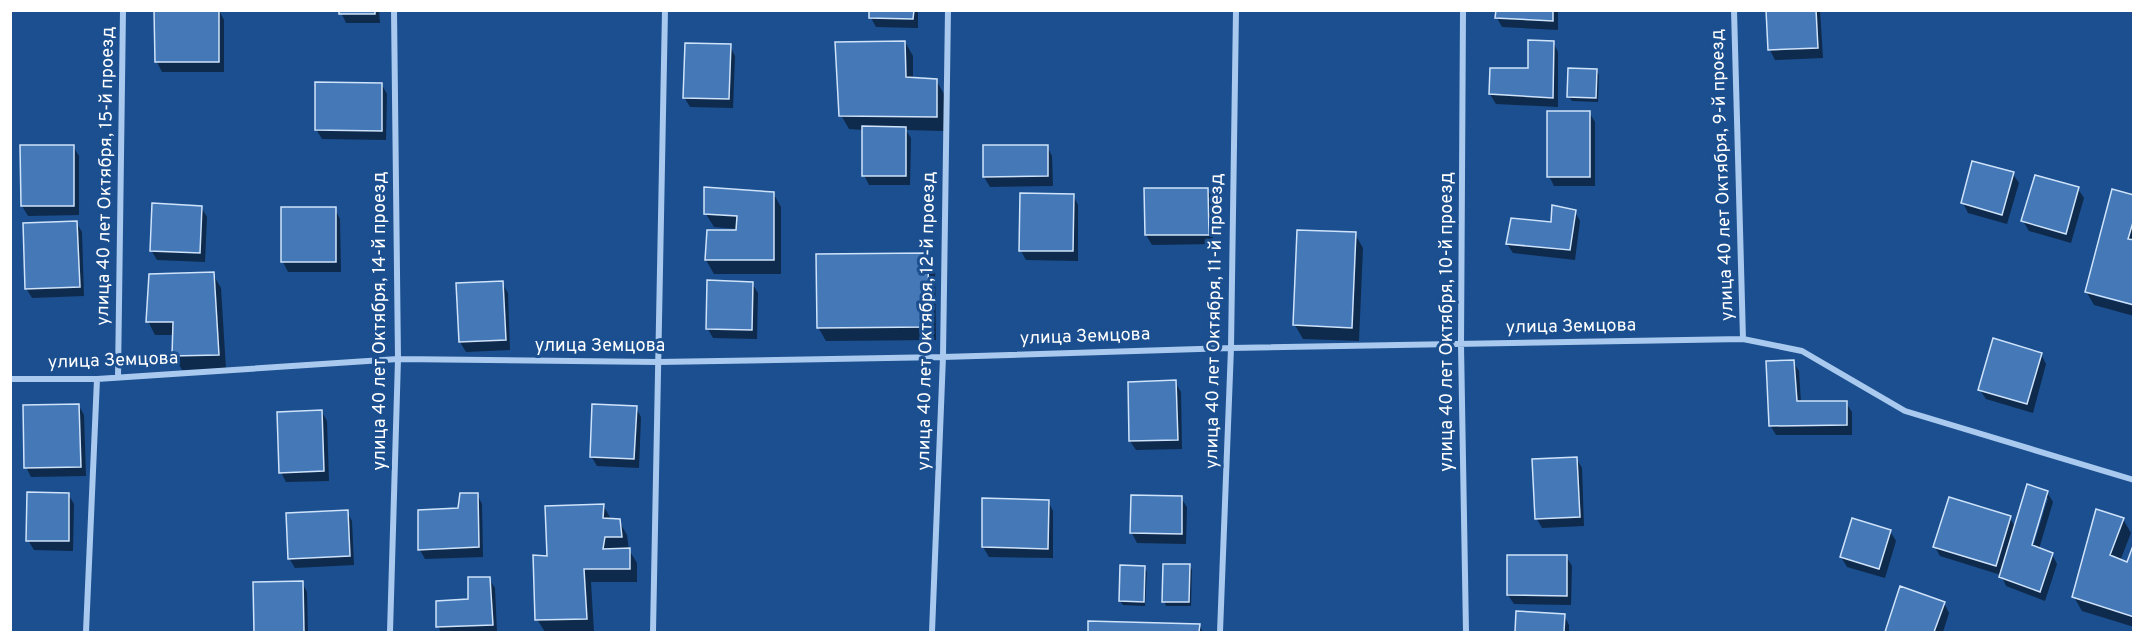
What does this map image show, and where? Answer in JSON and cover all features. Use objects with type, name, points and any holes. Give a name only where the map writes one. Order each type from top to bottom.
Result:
[{"type":"street","name":"улица 40 лет Октября, 15-й проезд","points":[[118,377],[123,10]]},
{"type":"street","name":"улица 40 лет Октября, 14-й проезд","points":[[390,633],[398,359],[394,10]]},
{"type":"street","points":[[653,633],[665,10]]},
{"type":"street","name":"улица 40 лет Октября, 12-й проезд","points":[[932,633],[943,357],[948,10]]},
{"type":"street","name":"улица 40 лет Октября, 11-й проезд","points":[[1220,633],[1231,348],[1236,10]]},
{"type":"street","name":"улица 40 лет Октября, 10-й проезд","points":[[1463,10],[1461,345],[1466,633]]},
{"type":"street","name":"улица 40 лет Октября, 9-й проезд","points":[[1734,10],[1743,339]]},
{"type":"street","name":"улица Земцова","points":[[10,379],[97,379],[398,359],[658,362],[943,357],[1231,348],[1743,339],[1802,351],[1905,411],[2133,480]]},
{"type":"street","points":[[86,633],[97,379]]},
{"type":"building","points":[[154,10],[219,10],[219,62],[155,62]]},
{"type":"building","points":[[339,10],[375,10],[375,14],[339,14]]},
{"type":"building","points":[[869,10],[914,10],[913,19],[869,18]]},
{"type":"building","points":[[1496,10],[1553,10],[1553,21],[1495,18]]},
{"type":"building","points":[[1766,10],[1816,10],[1818,48],[1768,50]]},
{"type":"building","points":[[1528,40],[1554,41],[1553,98],[1489,94],[1490,68],[1528,68]]},
{"type":"building","points":[[905,41],[906,77],[937,79],[937,117],[839,116],[835,42]]},
{"type":"building","points":[[685,43],[731,44],[729,99],[683,98]]},
{"type":"building","points":[[1568,68],[1597,69],[1596,98],[1567,97]]},
{"type":"building","points":[[315,82],[382,83],[382,131],[315,130]]},
{"type":"building","points":[[1547,111],[1590,111],[1590,177],[1547,177]]},
{"type":"building","points":[[862,126],[906,127],[906,176],[862,176]]},
{"type":"building","points":[[20,145],[74,145],[74,206],[21,206]]},
{"type":"building","points":[[983,145],[1048,145],[1048,176],[983,177]]},
{"type":"building","points":[[1972,161],[2014,172],[2002,215],[1961,203]]},
{"type":"building","points":[[2035,175],[2079,187],[2066,234],[2021,221]]},
{"type":"building","points":[[704,187],[774,192],[774,260],[705,260],[707,230],[736,230],[737,216],[704,214]]},
{"type":"building","points":[[1144,188],[1208,188],[1209,235],[1145,235]]},
{"type":"building","points":[[2112,189],[2134,195],[2134,219],[2128,239],[2134,240],[2134,305],[2085,292]]},
{"type":"building","points":[[1020,193],[1074,194],[1073,251],[1019,251]]},
{"type":"building","points":[[152,203],[202,206],[200,253],[150,251]]},
{"type":"building","points":[[1552,205],[1576,210],[1570,250],[1506,244],[1511,218],[1551,222]]},
{"type":"building","points":[[281,207],[336,207],[336,262],[281,262]]},
{"type":"building","points":[[77,221],[80,287],[25,289],[23,223]]},
{"type":"building","points":[[1297,230],[1356,232],[1352,328],[1293,325]]},
{"type":"building","points":[[928,253],[929,327],[817,328],[816,254]]},
{"type":"building","points":[[214,272],[219,355],[172,356],[173,322],[146,322],[149,274]]},
{"type":"building","points":[[707,280],[753,282],[752,330],[706,329]]},
{"type":"building","points":[[503,281],[506,340],[459,342],[456,283]]},
{"type":"building","points":[[1993,338],[2042,353],[2027,404],[1978,390]]},
{"type":"building","points":[[1794,360],[1797,401],[1847,401],[1847,425],[1769,426],[1766,361]]},
{"type":"building","points":[[1176,380],[1178,440],[1129,441],[1128,382]]},
{"type":"building","points":[[79,404],[81,467],[24,468],[23,405]]},
{"type":"building","points":[[592,404],[637,406],[634,459],[590,457]]},
{"type":"building","points":[[322,410],[324,471],[279,473],[277,412]]},
{"type":"building","points":[[1577,457],[1580,517],[1535,519],[1532,459]]},
{"type":"building","points":[[2027,484],[2048,491],[2032,545],[2053,553],[2040,592],[1999,577]]},
{"type":"building","points":[[27,492],[69,493],[69,541],[26,541]]},
{"type":"building","points":[[460,493],[478,493],[479,547],[418,550],[418,510],[458,508]]},
{"type":"building","points":[[1131,495],[1182,496],[1182,534],[1130,533]]},
{"type":"building","points":[[1949,497],[2011,516],[1996,566],[1933,547]]},
{"type":"building","points":[[982,498],[1049,500],[1048,549],[982,547]]},
{"type":"building","points":[[604,504],[603,518],[620,519],[622,537],[605,537],[603,549],[630,548],[630,569],[584,569],[587,619],[535,620],[533,555],[547,556],[545,506]]},
{"type":"building","points":[[2096,509],[2124,518],[2110,555],[2127,562],[2134,543],[2134,617],[2072,597]]},
{"type":"building","points":[[348,510],[350,556],[288,559],[286,513]]},
{"type":"building","points":[[1852,518],[1891,530],[1879,569],[1840,557]]},
{"type":"building","points":[[1507,555],[1567,555],[1567,596],[1507,595]]},
{"type":"building","points":[[1163,564],[1190,564],[1189,602],[1162,602]]},
{"type":"building","points":[[1120,565],[1145,566],[1144,602],[1119,601]]},
{"type":"building","points":[[468,577],[490,577],[493,625],[436,627],[436,601],[468,599]]},
{"type":"building","points":[[303,581],[304,632],[254,632],[253,582]]},
{"type":"building","points":[[1900,586],[1945,602],[1934,632],[1885,632]]},
{"type":"building","points":[[1516,611],[1565,614],[1564,632],[1515,632]]},
{"type":"building","points":[[1088,621],[1200,624],[1199,632],[1088,632]]}]
